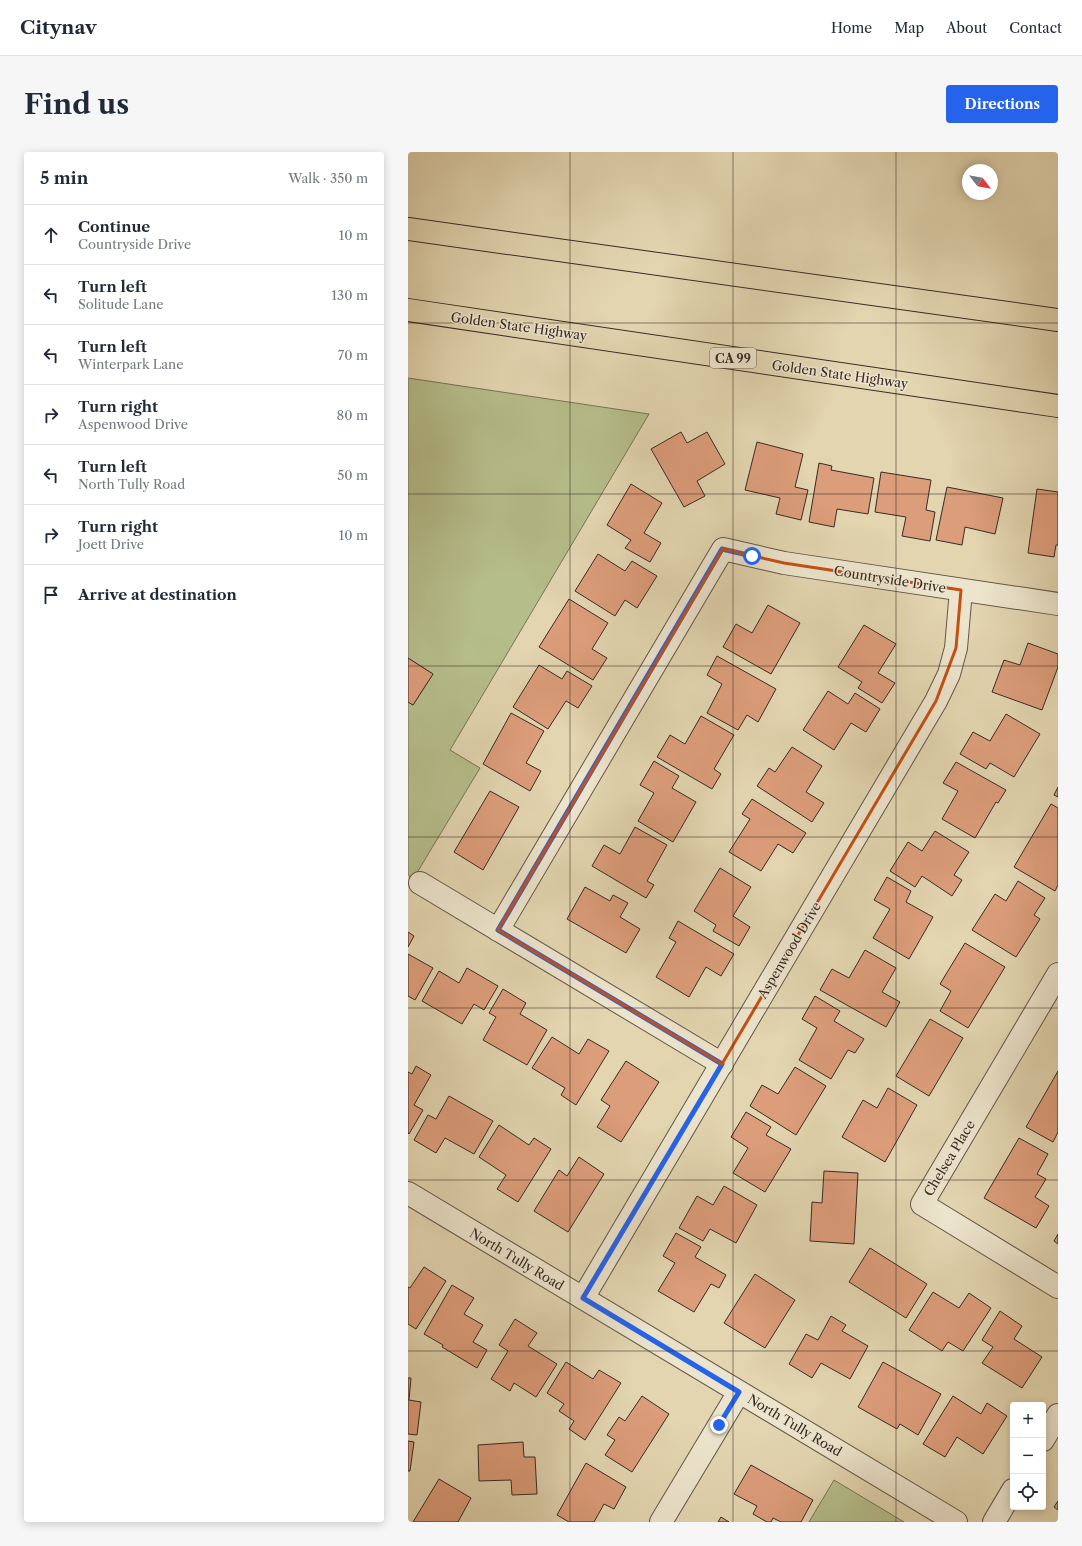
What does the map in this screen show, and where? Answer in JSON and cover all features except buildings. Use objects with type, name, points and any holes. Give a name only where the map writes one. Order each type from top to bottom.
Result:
[{"type":"highway","points":[[408,229],[1058,320]]},
{"type":"highway","name":"Golden State Highway","points":[[408,310],[1058,406]]},
{"type":"street","name":"Countryside Drive","points":[[498,930],[722,549],[784,563],[1058,604]]},
{"type":"street","name":"Aspenwood Drive","points":[[583,1298],[936,701],[949,674],[956,648],[961,590]]},
{"type":"street","points":[[420,883],[722,1064]]},
{"type":"street","name":"Chelsea Place","points":[[1058,974],[922,1204],[1058,1287]]},
{"type":"street","name":"North Tully Road","points":[[408,1193],[956,1522]]},
{"type":"street","points":[[662,1522],[739,1392]]},
{"type":"street","points":[[1044,1438],[1058,1415]]},
{"type":"street","points":[[994,1522],[1010,1495]]},
{"type":"highlighted area","points":[[723,549],[784,563],[961,590],[956,648],[936,701],[722,1064],[498,930]]},
{"type":"green space","points":[[408,378],[649,414],[450,750],[480,768],[412,881],[408,874],[408,702],[413,705],[433,674],[408,658]]},
{"type":"green space","points":[[834,1480],[904,1522],[809,1522]]},
{"type":"route","points":[[719,1425],[739,1392],[583,1298],[722,1064],[498,930],[722,549],[752,556]]}]
